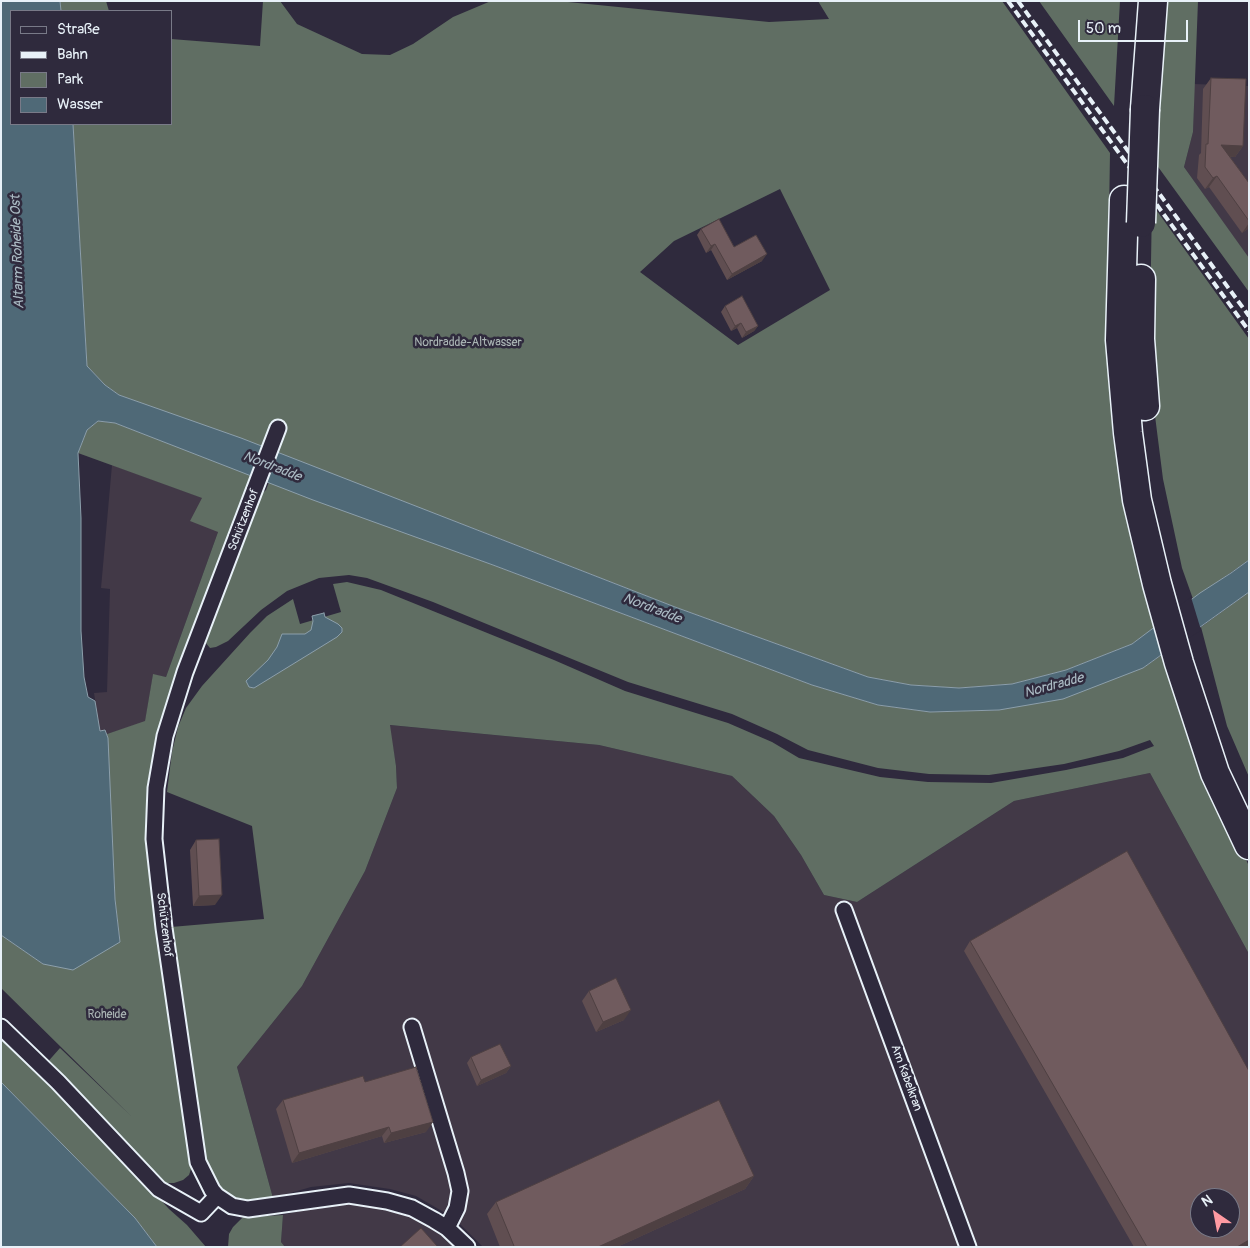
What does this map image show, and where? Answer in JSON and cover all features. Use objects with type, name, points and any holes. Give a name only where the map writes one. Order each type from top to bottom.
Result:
[{"type":"highway","points":[[1136,1],[1141,222],[1140,339],[1147,435],[1165,580]]},
{"type":"highway","points":[[1153,1],[1124,200],[1120,340],[1128,432],[1137,500],[1165,580],[1188,658],[1215,772],[1249,845]]},
{"type":"highway","points":[[1188,658],[1249,806]]},
{"type":"street","name":"Schützenhof","points":[[276,432],[186,672],[165,736],[156,788],[154,839],[162,918],[198,1162],[205,1178],[218,1196],[232,1206],[248,1209],[349,1195],[387,1201],[412,1208],[447,1228],[468,1247]]},
{"type":"street","name":"Am Kabelkran","points":[[844,910],[968,1247]]},
{"type":"street","points":[[1,1027],[58,1082],[159,1189],[201,1213],[218,1196]]},
{"type":"street","points":[[412,1027],[460,1191],[457,1208],[447,1228]]},
{"type":"shaded area","points":[[1194,84],[1249,86],[1249,259],[1184,167],[1193,132]]},
{"type":"shaded area","points":[[112,465],[203,498],[218,532],[166,677],[153,675],[145,722],[107,734],[105,730],[100,732],[94,693],[107,692],[110,589],[101,588]]},
{"type":"shaded area","points":[[389,725],[599,745],[732,776],[774,816],[801,855],[824,895],[857,902],[1014,801],[1150,773],[1249,954],[1249,1247],[483,1247],[454,1218],[416,1196],[390,1189],[349,1183],[311,1187],[273,1198],[237,1067],[302,986],[365,871],[397,788],[396,766]]},
{"type":"shaded area","points":[[349,1204],[392,1210],[410,1216],[442,1235],[455,1247],[285,1247],[281,1242],[283,1215],[315,1207]]},
{"type":"green space","points":[[60,1],[106,1],[109,10],[61,10]]},
{"type":"green space","name":"Nordradde-Altwasser","points":[[263,1],[280,1],[297,24],[362,54],[390,55],[413,44],[453,17],[491,1],[558,1],[769,22],[829,19],[818,1],[1002,1],[1110,153],[1107,341],[1113,439],[1158,625],[1132,644],[1066,670],[1012,684],[959,688],[911,685],[868,677],[675,607],[480,531],[119,395],[105,385],[87,366],[73,125],[172,125],[172,39],[260,46]],"holes":[[[780,189],[830,290],[738,345],[640,272],[674,241]]]},
{"type":"green space","points":[[1039,1],[1120,1],[1114,106]]},
{"type":"green space","points":[[1163,1],[1198,1],[1193,132],[1184,167],[1249,258],[1249,292],[1156,164]]},
{"type":"green space","points":[[1152,204],[1249,339],[1249,560],[1193,599],[1182,568],[1163,479],[1153,400],[1150,319]]},
{"type":"green space","name":"Roheide","points":[[98,421],[115,423],[251,475],[177,669],[157,734],[147,787],[145,840],[156,928],[191,1158],[189,1175],[183,1180],[174,1183],[166,1183],[158,1179],[45,1065],[60,1048],[131,1116],[1,988],[1,935],[43,964],[120,941],[115,899],[107,734],[145,721],[153,674],[166,677],[218,532],[190,521],[202,498],[78,453],[87,430]]},
{"type":"green space","points":[[269,482],[812,685],[878,705],[930,712],[999,710],[1143,668],[1163,654],[1214,793],[1249,866],[1249,954],[1150,773],[1014,801],[857,902],[824,895],[801,855],[774,816],[732,776],[599,745],[390,725],[397,788],[365,871],[302,986],[237,1067],[273,1198],[244,1201],[227,1195],[216,1183],[210,1171],[204,1150],[171,927],[264,919],[252,826],[167,792],[172,752],[178,727],[186,708],[202,686],[250,633],[267,616],[293,599],[300,624],[341,612],[333,584],[347,582],[381,590],[625,691],[728,723],[772,742],[799,758],[880,777],[928,782],[991,783],[1123,758],[1154,746],[1150,740],[1119,751],[1064,764],[989,775],[929,774],[878,768],[808,750],[732,714],[628,682],[433,602],[367,578],[349,575],[319,578],[287,591],[261,610],[228,641],[210,648],[205,642],[206,635],[260,495],[266,490]]},
{"type":"green space","points":[[1249,592],[1249,777],[1227,726],[1201,627]]},
{"type":"green space","points":[[1,1027],[206,1247],[157,1247],[135,1218],[1,1082]]},
{"type":"green space","points":[[283,1215],[281,1242],[285,1247],[228,1247],[229,1234],[244,1216]]},
{"type":"water","points":[[1,1],[60,1],[61,10],[10,10],[10,125],[73,125],[87,366],[105,385],[119,395],[241,438],[675,607],[868,677],[911,685],[959,688],[1012,684],[1066,670],[1132,644],[1200,593],[1249,560],[1249,592],[1143,668],[1063,699],[999,710],[930,712],[878,705],[812,685],[493,565],[313,500],[115,423],[98,421],[87,430],[78,453],[81,518],[81,631],[84,677],[88,697],[95,701],[100,731],[105,730],[108,738],[115,899],[120,942],[73,970],[43,964],[1,935]]},
{"type":"water","points":[[324,613],[325,617],[342,628],[342,632],[337,637],[254,688],[249,687],[246,681],[268,660],[277,647],[282,634],[305,634],[311,630],[312,616]]},
{"type":"water","points":[[1,1082],[135,1218],[157,1247],[1,1247]]},
{"type":"pier","points":[[1191,597],[1201,630],[1168,653],[1159,621]]},
{"type":"building","points":[[1211,78],[1246,79],[1243,146],[1221,145],[1249,183],[1249,221],[1217,176],[1213,178],[1205,167]]},
{"type":"building","points":[[719,219],[734,247],[756,235],[767,254],[732,274],[715,244],[711,246],[701,229]]},
{"type":"building","points":[[742,296],[758,326],[746,332],[741,323],[735,326],[725,306]]},
{"type":"building","points":[[219,839],[222,895],[199,896],[196,840]]},
{"type":"building","points":[[1127,851],[1249,1071],[1249,1240],[1237,1247],[1147,1247],[970,941]]},
{"type":"building","points":[[616,978],[631,1010],[603,1022],[589,991]]},
{"type":"building","points":[[500,1044],[511,1066],[481,1080],[471,1057]]},
{"type":"building","points":[[416,1067],[433,1122],[391,1133],[389,1127],[299,1153],[283,1100],[363,1076],[365,1082]]},
{"type":"building","points":[[719,1100],[754,1176],[598,1247],[514,1246],[496,1202]]},
{"type":"building","points":[[421,1228],[436,1247],[400,1247]]},
{"type":"railway","points":[[1008,1],[1249,331]]},
{"type":"railway","points":[[1018,1],[1249,316]]},
{"type":"water label","name":"Altarm Roheide Ost","points":[[18,252]]},
{"type":"water label","name":"Nordradde","points":[[272,467]]},
{"type":"water label","name":"Nordradde","points":[[652,609]]},
{"type":"water label","name":"Nordradde","points":[[1054,686]]}]
